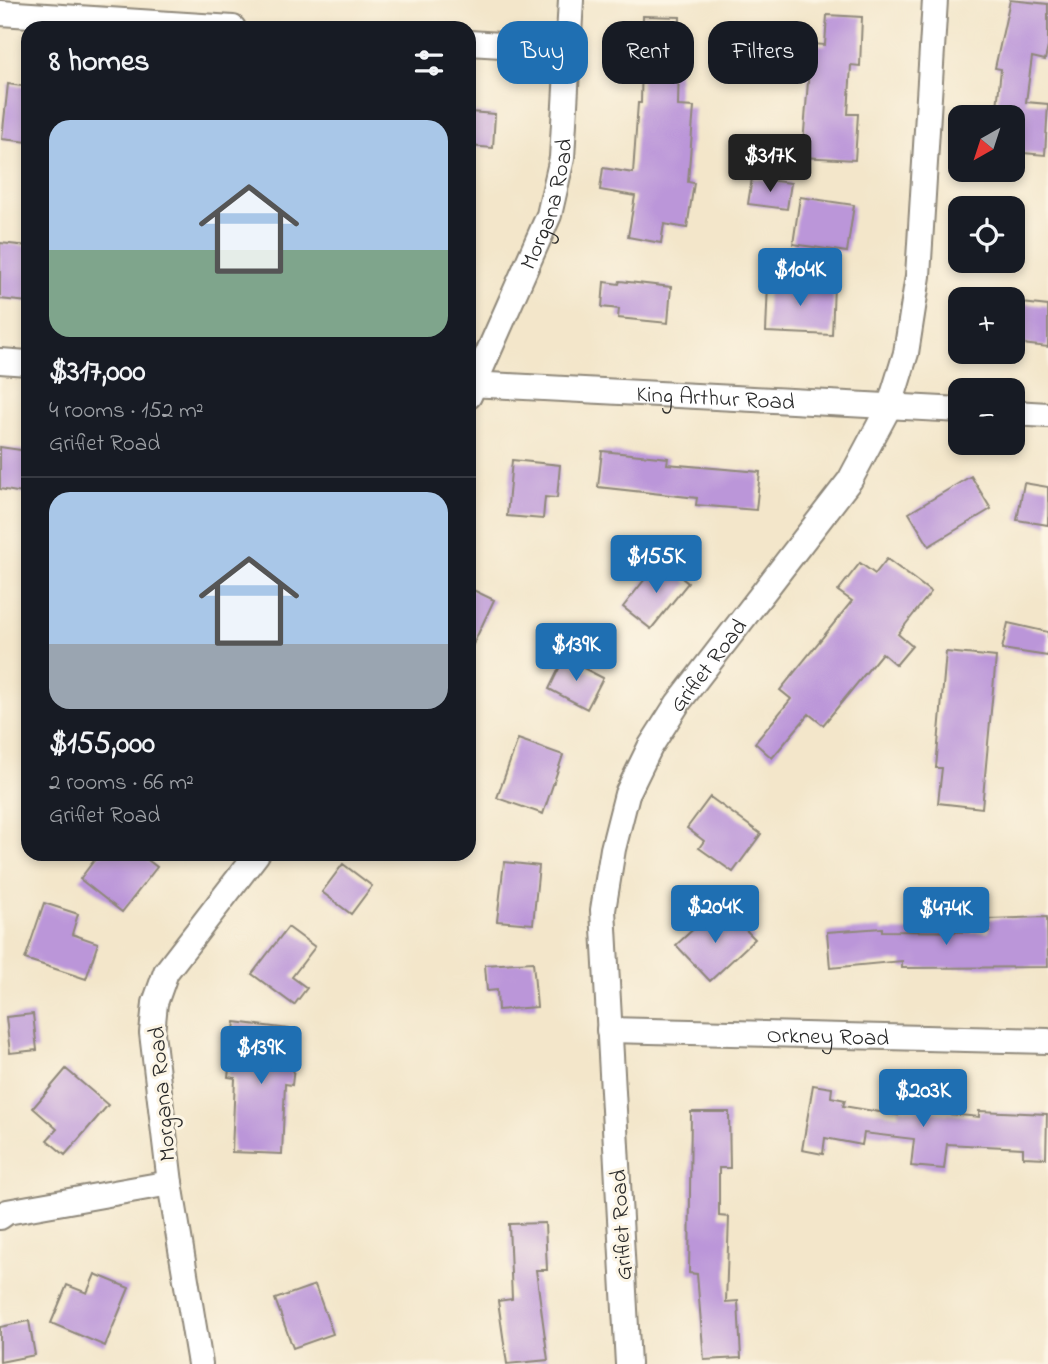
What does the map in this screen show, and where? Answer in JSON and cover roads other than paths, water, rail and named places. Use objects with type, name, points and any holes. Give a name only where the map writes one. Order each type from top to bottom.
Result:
[{"type":"street","name":"Morgana Road","points":[[569,21],[571,0]]},
{"type":"street","name":"Griflet Road","points":[[628,1364],[603,910],[613,849],[627,794],[650,747],[678,703],[850,480],[890,405],[906,353],[918,276],[936,0]]},
{"type":"street","points":[[0,13],[124,21]]},
{"type":"street","points":[[476,43],[497,45]]},
{"type":"street","name":"Morgana Road","points":[[476,377],[549,215],[562,158],[565,84]]},
{"type":"street","points":[[0,361],[21,362]]},
{"type":"street","name":"King Arthur Road","points":[[476,388],[948,409]]},
{"type":"street","points":[[1025,414],[1048,415]]},
{"type":"street","name":"Morgana Road","points":[[200,1364],[170,1184],[152,1033],[155,1003],[166,972],[252,861]]},
{"type":"street","name":"Orkney Road","points":[[609,1030],[1048,1041]]},
{"type":"street","points":[[0,1217],[7,1212],[170,1184]]}]
